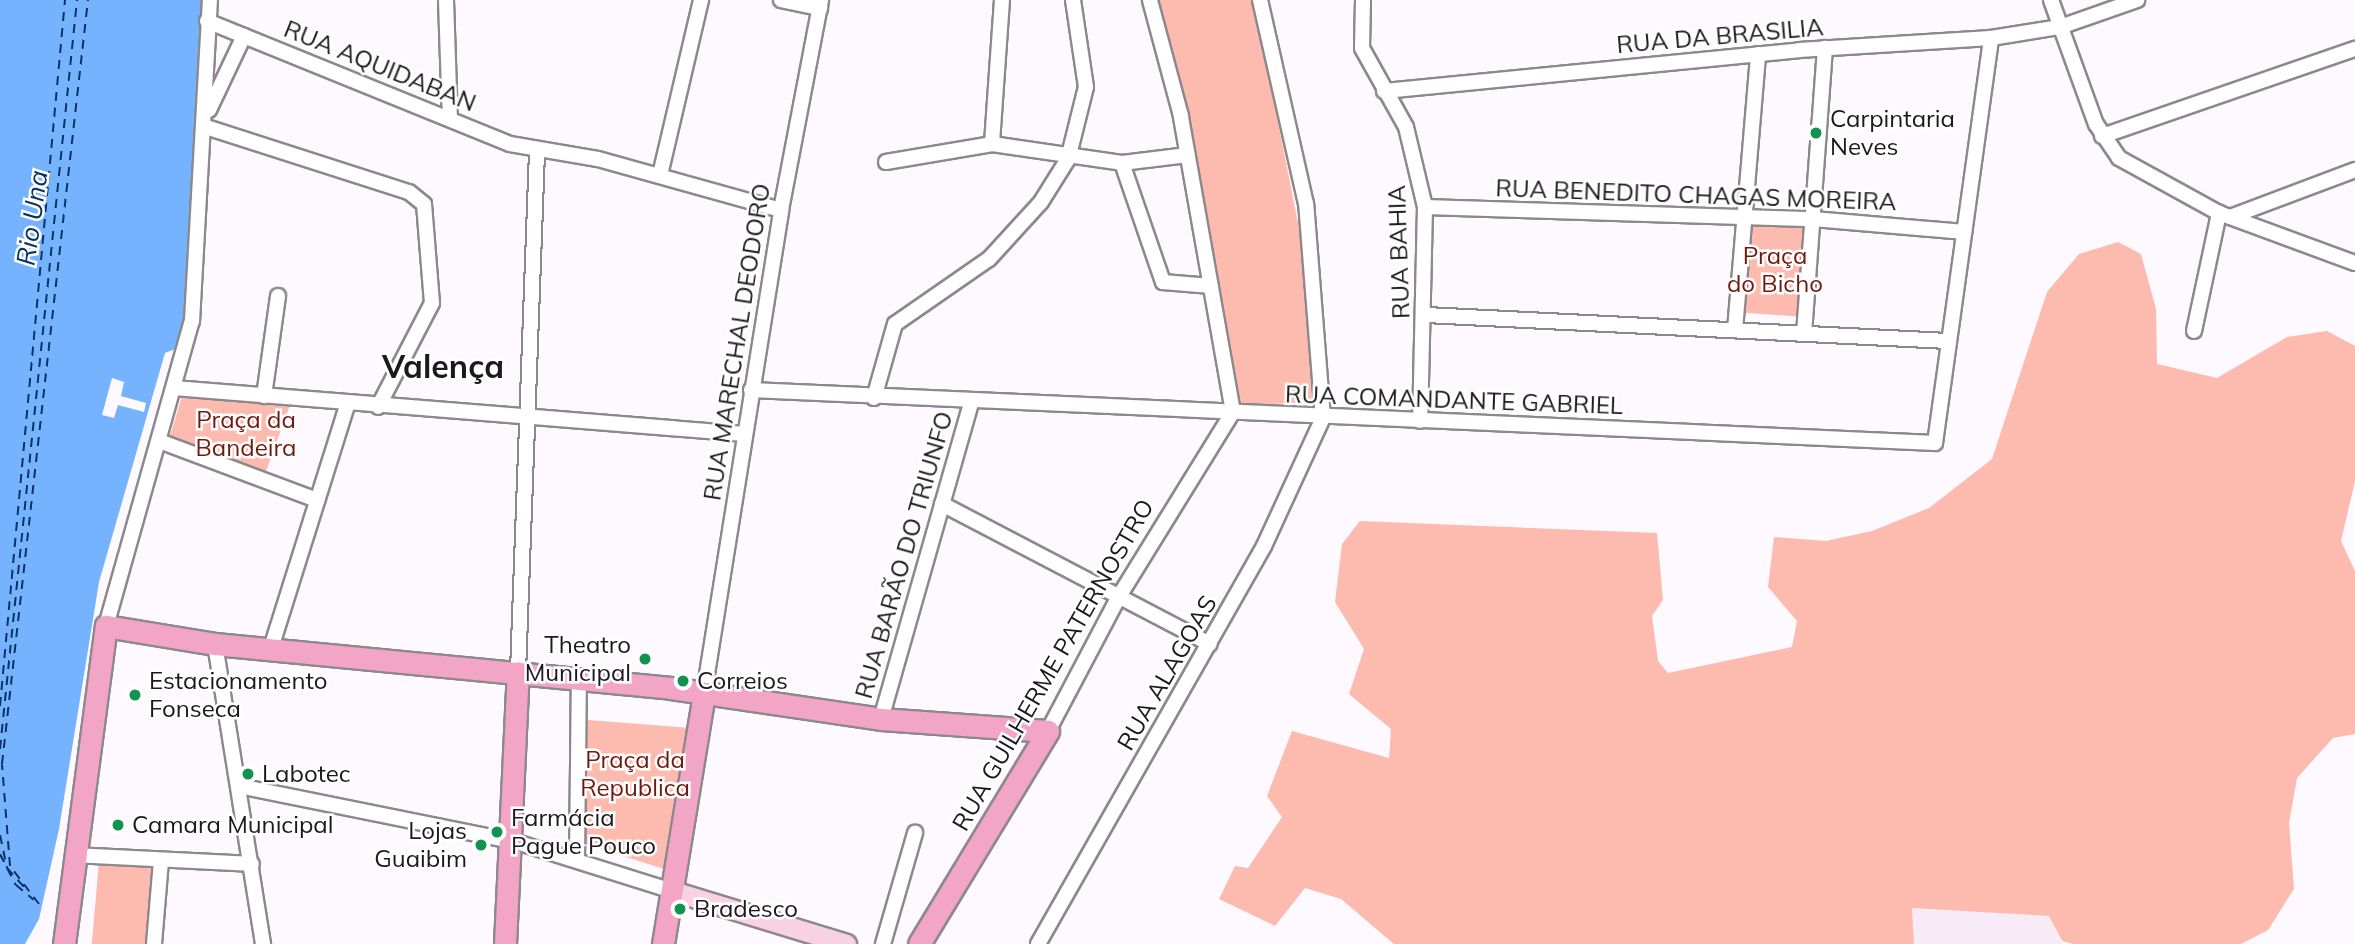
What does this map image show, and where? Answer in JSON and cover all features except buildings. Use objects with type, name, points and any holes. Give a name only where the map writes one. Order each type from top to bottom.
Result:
[{"type":"main road","points":[[64,944],[106,626],[215,644],[272,645],[518,672],[579,682],[704,693],[881,719],[1048,731]]},
{"type":"main road","points":[[505,944],[513,841],[518,672]]},
{"type":"main road","points":[[663,944],[704,693]]},
{"type":"main road","name":"RUA GUILHERME PATERNOSTRO","points":[[919,944],[1048,731]]},
{"type":"street","points":[[106,626],[194,309],[206,121],[207,21],[210,0]]},
{"type":"street","points":[[446,0],[450,118]]},
{"type":"street","points":[[660,175],[701,0]]},
{"type":"street","points":[[781,0],[821,4]]},
{"type":"street","points":[[992,144],[1002,0]]},
{"type":"street","points":[[874,398],[895,324],[989,259],[1041,202],[1068,159],[1086,86],[1073,0]]},
{"type":"street","points":[[1150,0],[1188,155],[1233,412]]},
{"type":"street","points":[[1260,0],[1306,204],[1323,418]]},
{"type":"street","name":"RUA BAHIA","points":[[1363,0],[1361,43],[1413,145],[1425,207],[1426,315],[1420,421]]},
{"type":"street","points":[[2051,0],[2102,136],[2128,164],[2225,215],[2355,263]]},
{"type":"street","name":"RUA DA BRASILIA","points":[[1384,91],[1825,48],[1991,38],[2060,27],[2137,0]]},
{"type":"street","name":"RUA MARECHAL DEODORO","points":[[704,693],[781,210],[821,4]]},
{"type":"street","name":"RUA AQUIDABAN","points":[[207,21],[537,150],[660,175],[781,210]]},
{"type":"street","points":[[206,121],[244,36]]},
{"type":"street","points":[[1426,315],[1949,341],[1991,38]]},
{"type":"street","points":[[1804,334],[1825,48]]},
{"type":"street","points":[[2102,136],[2355,49]]},
{"type":"street","points":[[1735,330],[1758,54]]},
{"type":"street","points":[[206,121],[409,192],[424,204],[432,303],[378,407]]},
{"type":"street","points":[[886,162],[992,144],[1068,159],[1122,163],[1188,155]]},
{"type":"street","points":[[518,672],[532,413],[537,150]]},
{"type":"street","points":[[1122,163],[1163,282],[1211,286]]},
{"type":"street","points":[[2225,215],[2355,170]]},
{"type":"street","name":"RUA BENEDITO CHAGAS MOREIRA","points":[[1425,207],[1812,219],[1964,233]]},
{"type":"street","points":[[2194,331],[2225,215]]},
{"type":"street","points":[[264,396],[278,296]]},
{"type":"street","name":"RUA COMANDANTE GABRIEL","points":[[751,390],[971,404],[1233,412],[1935,443],[1949,341]]},
{"type":"street","points":[[174,388],[347,406],[532,413],[744,434]]},
{"type":"street","name":"RUA BARÃO DO TRIUNFO","points":[[881,719],[971,404]]},
{"type":"street","points":[[272,645],[347,406]]},
{"type":"street","name":"RUA GUILHERME PATERNOSTRO","points":[[1048,731],[1118,598],[1233,412]]},
{"type":"street","name":"RUA ALAGOAS","points":[[1038,944],[1210,644],[1323,418]]},
{"type":"street","points":[[159,441],[317,500]]},
{"type":"street","points":[[942,504],[1210,644]]},
{"type":"street","points":[[215,644],[263,944]]},
{"type":"street","points":[[577,859],[579,682]]},
{"type":"street","points":[[239,786],[513,841],[846,944]]},
{"type":"street","points":[[883,944],[915,833]]},
{"type":"street","points":[[75,855],[252,864]]},
{"type":"street","points":[[155,944],[161,861]]},
{"type":"shaded area","points":[[1982,907],[2049,916],[2062,944],[1914,944],[1912,908]]},
{"type":"green space","points":[[1155,0],[1254,0],[1309,279],[1317,402],[1245,405],[1238,400]]},
{"type":"green space","name":"Praça do Bicho","points":[[1751,223],[1805,227],[1799,317],[1745,313]]},
{"type":"green space","points":[[2118,242],[2141,254],[2156,309],[2157,364],[2217,378],[2287,337],[2327,331],[2355,346],[2355,481],[2341,541],[2355,571],[2355,734],[2333,738],[2297,778],[2289,823],[2294,889],[2268,930],[2241,944],[2073,944],[2062,941],[2049,916],[1912,908],[1914,944],[1394,944],[1341,899],[1305,888],[1275,926],[1219,899],[1235,866],[1248,868],[1282,817],[1267,796],[1292,731],[1389,758],[1391,729],[1349,694],[1364,649],[1335,602],[1342,544],[1360,521],[1657,533],[1663,600],[1652,616],[1658,661],[1668,673],[1792,647],[1797,621],[1768,587],[1774,537],[1826,541],[1872,531],[1929,508],[1992,459],[2047,292],[2079,254]]},
{"type":"green space","name":"Praça da Bandeira","points":[[182,396],[290,405],[264,477],[170,436]]},
{"type":"green space","name":"Praça da Republica","points":[[588,720],[691,728],[670,871],[583,843]]},
{"type":"green space","points":[[99,862],[152,867],[145,944],[92,944]]},
{"type":"water","name":"Rio Una","points":[[0,0],[202,0],[191,304],[178,348],[165,353],[99,582],[59,829],[39,919],[25,944],[0,944]]},
{"type":"pier","points":[[112,378],[124,382],[121,396],[146,403],[144,412],[118,405],[114,418],[102,415]]},
{"type":"ferry route","points":[[0,706],[65,0]]},
{"type":"ferry route","points":[[0,749],[77,0]]},
{"type":"ferry route","points":[[39,904],[10,866],[2,764],[88,0]]},
{"type":"ferry route","points":[[0,835],[7,868],[27,890]]},
{"type":"ferry route","points":[[0,854],[16,885],[34,900]]},
{"type":"place","name":"Carpintaria Neves","points":[[1816,133]]},
{"type":"place","name":"Theatro Municipal","points":[[645,659]]},
{"type":"place","name":"Correios","points":[[683,681]]},
{"type":"place","name":"Estacionamento Fonseca","points":[[135,695]]},
{"type":"place","name":"Labotec","points":[[248,774]]},
{"type":"place","name":"Camara Municipal","points":[[118,825]]},
{"type":"place","name":"Farmácia Pague Pouco","points":[[497,832]]},
{"type":"place","name":"Lojas Guaibim","points":[[481,845]]},
{"type":"place","name":"Bradesco","points":[[680,909]]},
{"type":"district","name":"Valença","points":[[443,366]]}]
